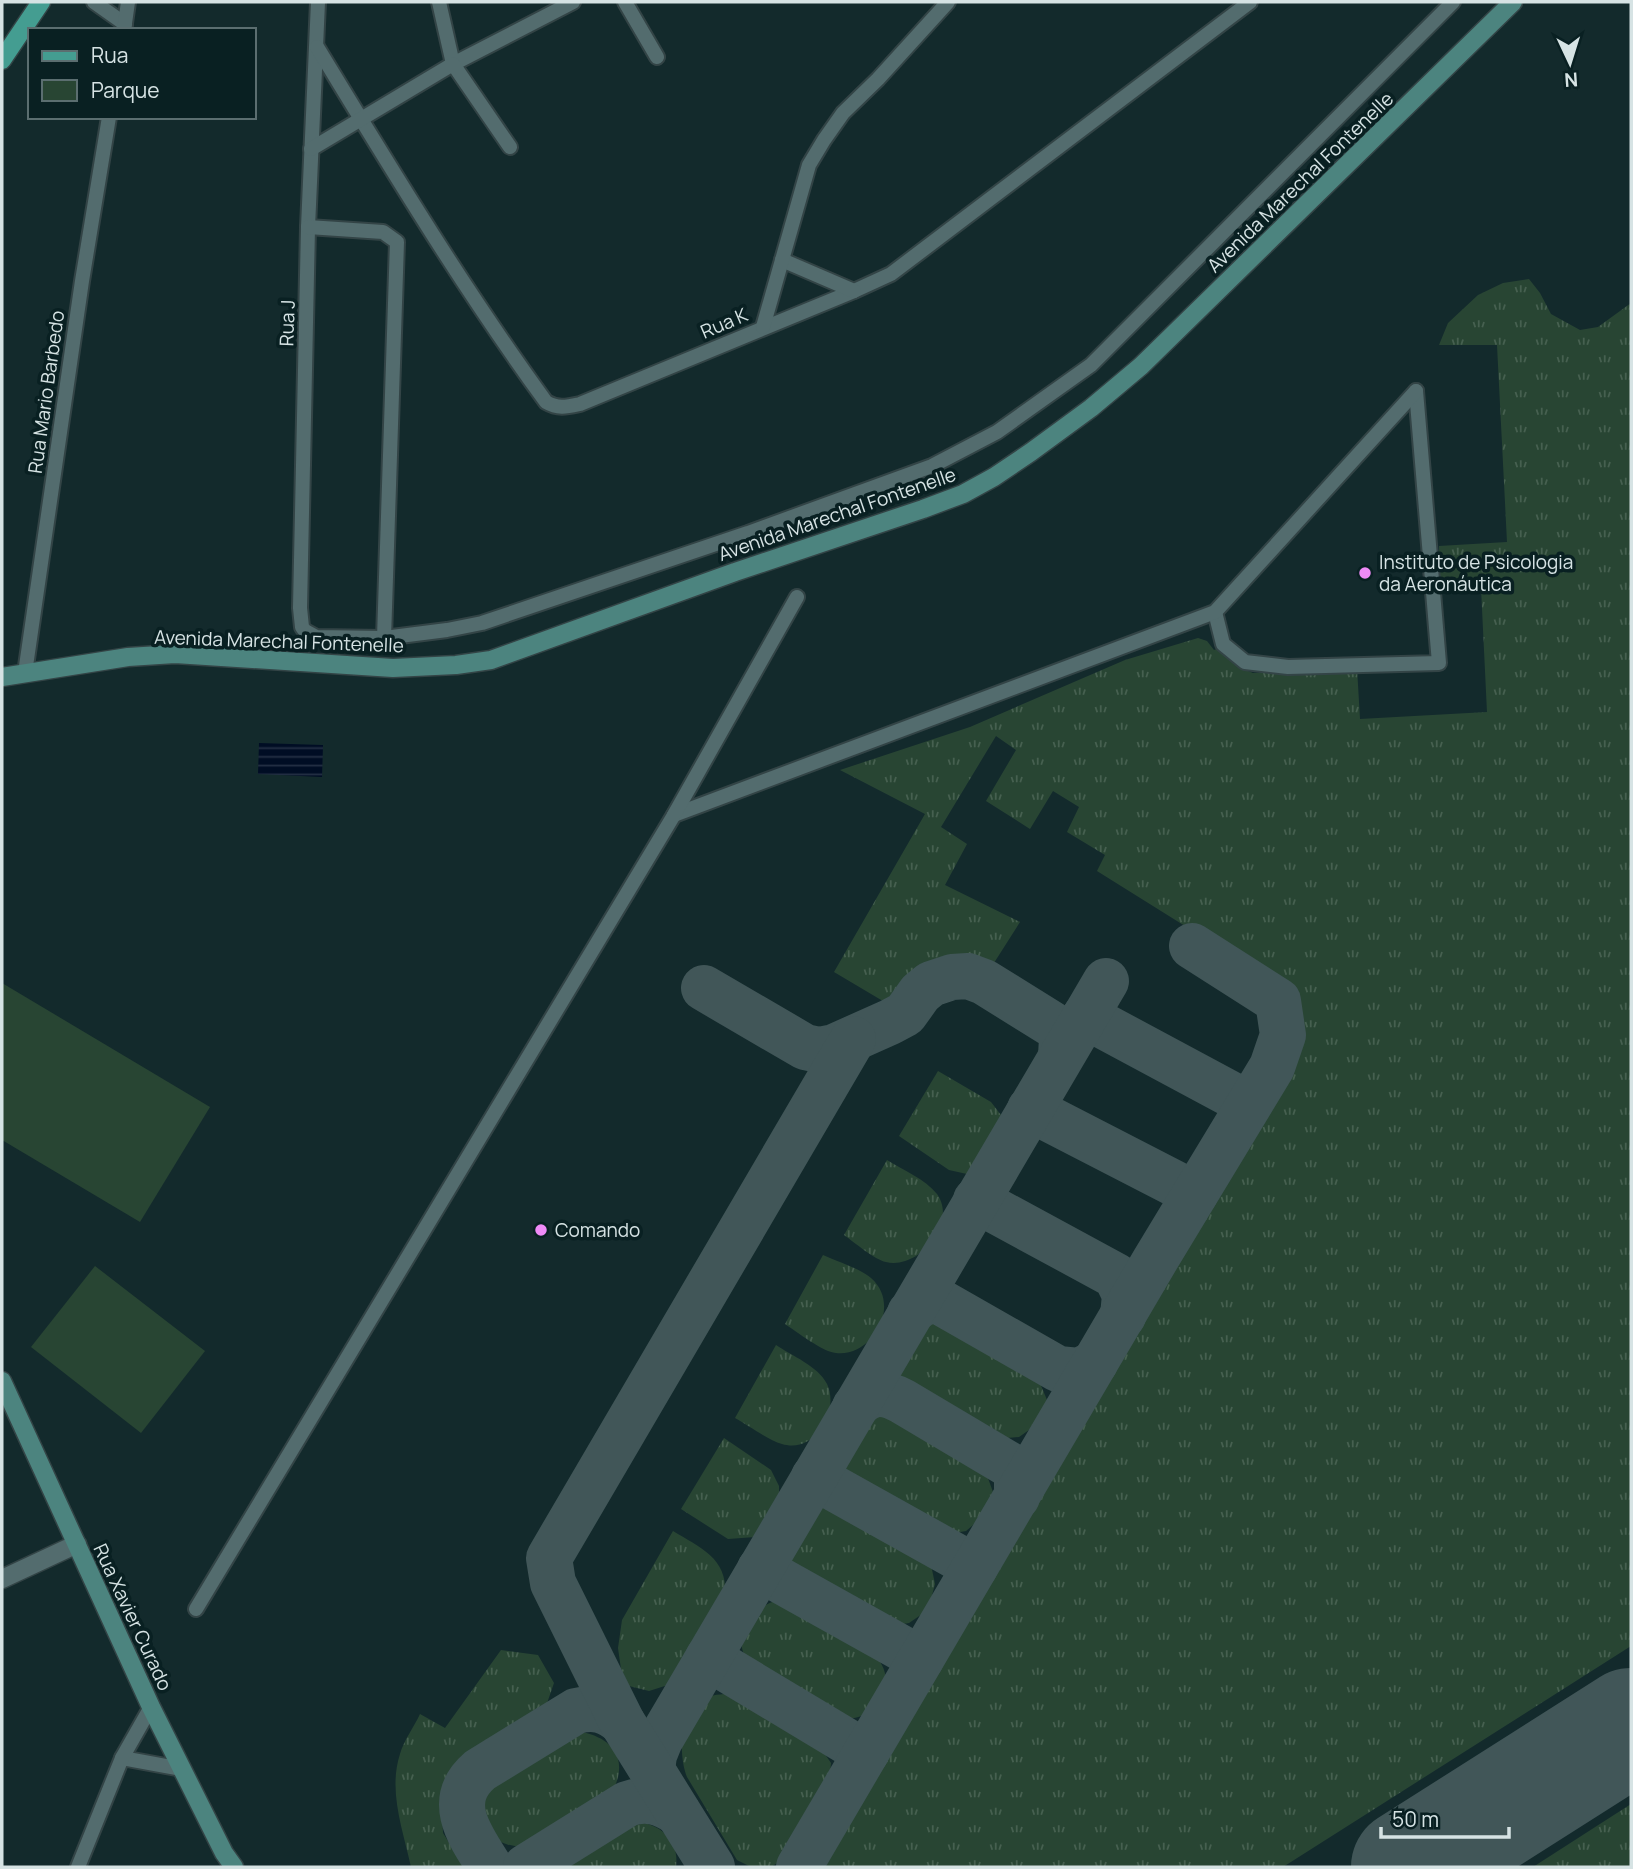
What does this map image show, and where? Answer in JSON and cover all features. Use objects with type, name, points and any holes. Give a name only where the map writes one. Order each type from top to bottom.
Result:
[{"type":"main road","points":[[2,60],[41,2]]},
{"type":"main road","name":"Avenida Marechal Fontenelle","points":[[2,677],[128,657],[175,654],[393,668],[456,665],[491,660],[963,494],[1031,452],[1091,408],[1141,366],[1513,2]]},
{"type":"main road","name":"Rua Xavier Curado","points":[[2,1381],[151,1707],[224,1853],[234,1867]]},
{"type":"street","points":[[94,2],[124,27]]},
{"type":"street","points":[[124,27],[128,2]]},
{"type":"street","name":"Rua J","points":[[318,2],[308,227],[300,608],[302,627],[316,636],[384,638]]},
{"type":"street","points":[[439,2],[453,64],[510,147]]},
{"type":"street","points":[[311,149],[453,64],[573,2]]},
{"type":"street","points":[[625,2],[657,57]]},
{"type":"street","points":[[763,327],[809,165],[843,113],[948,2]]},
{"type":"street","name":"Rua K","points":[[317,47],[505,346],[546,402],[556,408],[580,404],[891,274],[1250,2]]},
{"type":"street","points":[[308,227],[383,232],[393,237],[397,243],[384,638],[447,631],[534,607],[748,533],[932,466],[997,432],[1091,365],[1453,2]]},
{"type":"street","name":"Rua Mario Barbedo","points":[[25,673],[109,119]]},
{"type":"street","points":[[782,260],[854,291]]},
{"type":"street","points":[[674,815],[1215,612],[1416,391],[1439,663],[1288,667],[1245,662],[1223,644],[1215,612]]},
{"type":"street","points":[[196,1609],[674,815],[797,597]]},
{"type":"street","points":[[2,1579],[77,1544]]},
{"type":"street","points":[[78,1867],[122,1758],[151,1707]]},
{"type":"street","points":[[122,1758],[181,1769]]},
{"type":"green space","points":[[1529,279],[1551,314],[1580,330],[1598,327],[1631,303],[1631,1646],[1283,1867],[815,1867],[1291,1056],[1296,1024],[1289,1000],[1265,976],[1097,871],[1105,855],[1067,832],[1079,807],[1053,791],[1030,829],[986,801],[1016,750],[996,736],[941,827],[967,844],[945,885],[1020,922],[992,966],[947,963],[925,968],[907,982],[893,1007],[834,972],[925,814],[840,770],[970,727],[1125,660],[1198,638],[1207,641],[1214,650],[1219,648],[1241,668],[1253,673],[1357,668],[1360,719],[1487,712],[1481,588],[1440,589],[1439,546],[1507,542],[1497,345],[1439,345],[1448,323],[1478,295],[1503,283]]},
{"type":"green space","points":[[2,983],[210,1107],[140,1222],[2,1140]]},
{"type":"green space","points":[[938,1071],[991,1102],[1001,1115],[1001,1128],[977,1167],[967,1174],[949,1170],[899,1136]]},
{"type":"green space","points":[[887,1160],[926,1184],[937,1194],[942,1206],[943,1218],[932,1242],[911,1259],[899,1263],[876,1258],[844,1235]]},
{"type":"green space","points":[[823,1255],[855,1268],[871,1278],[880,1289],[884,1302],[879,1327],[872,1338],[849,1352],[836,1353],[824,1349],[785,1324]]},
{"type":"green space","points":[[95,1266],[205,1351],[141,1433],[31,1347]]},
{"type":"green space","points":[[941,1321],[1035,1371],[1047,1400],[1039,1423],[1019,1437],[996,1439],[904,1389],[892,1366],[897,1343],[916,1325]]},
{"type":"green space","points":[[776,1345],[804,1362],[827,1384],[830,1406],[827,1417],[822,1428],[805,1443],[794,1445],[776,1442],[735,1418]]},
{"type":"green space","points":[[891,1412],[985,1470],[993,1492],[986,1514],[966,1531],[937,1536],[845,1480],[838,1456],[844,1435],[857,1423]]},
{"type":"green space","points":[[724,1438],[771,1470],[779,1486],[779,1504],[768,1527],[755,1537],[728,1539],[681,1509]]},
{"type":"green space","points":[[831,1507],[931,1565],[935,1584],[928,1610],[909,1623],[886,1627],[791,1576],[784,1547],[788,1534],[807,1510]]},
{"type":"green space","points":[[673,1531],[702,1548],[717,1562],[725,1582],[725,1594],[671,1684],[649,1691],[629,1686],[621,1669],[618,1648],[622,1620]]},
{"type":"green space","points":[[775,1601],[793,1604],[873,1651],[883,1667],[886,1683],[882,1695],[871,1710],[855,1718],[835,1716],[753,1668],[742,1648],[743,1628],[755,1612]]},
{"type":"green space","points":[[501,1650],[538,1655],[554,1683],[545,1709],[459,1761],[441,1796],[443,1833],[464,1867],[411,1867],[396,1796],[397,1768],[402,1749],[420,1714],[445,1728]]},
{"type":"green space","points":[[724,1694],[737,1697],[818,1744],[831,1763],[829,1784],[788,1856],[771,1867],[751,1867],[737,1860],[684,1769],[682,1738],[691,1710],[703,1699]]},
{"type":"green space","points":[[582,1732],[603,1740],[616,1754],[619,1772],[611,1794],[530,1846],[502,1843],[492,1836],[484,1828],[480,1805],[493,1780],[565,1736]]},
{"type":"green space","points":[[1631,1804],[1631,1867],[1533,1867]]},
{"type":"green space","points":[[628,1822],[648,1824],[664,1833],[674,1847],[676,1867],[555,1867]]},
{"type":"water","points":[[259,743],[323,745],[322,777],[258,774]]},
{"type":"taxiway","points":[[799,1867],[1154,1262],[1272,1067],[1283,1035],[1278,1001],[1192,946]]},
{"type":"taxiway","points":[[704,988],[805,1047],[819,1050],[834,1047],[905,1014],[920,993],[931,984],[952,977],[968,976],[984,982],[1058,1028],[1062,1038],[1061,1056]]},
{"type":"taxiway","points":[[652,1770],[660,1740],[1106,981]]},
{"type":"taxiway","points":[[1085,1016],[1249,1104]]},
{"type":"taxiway","points":[[712,1867],[622,1722],[553,1583],[549,1558],[853,1039]]},
{"type":"taxiway","points":[[1030,1109],[1195,1194]]},
{"type":"taxiway","points":[[976,1200],[1116,1276],[1125,1295],[1123,1316]]},
{"type":"taxiway","points":[[910,1313],[922,1304],[937,1300],[1058,1369],[1079,1371],[1095,1363]]},
{"type":"taxiway","points":[[855,1407],[871,1395],[877,1394],[889,1395],[902,1401],[1008,1464],[1017,1473],[1017,1497]]},
{"type":"taxiway","points":[[814,1477],[975,1567]]},
{"type":"taxiway","points":[[760,1569],[921,1659]]},
{"type":"taxiway","points":[[708,1658],[866,1753]]},
{"type":"taxiway","points":[[490,1867],[464,1818],[462,1806],[469,1782],[480,1770],[576,1711],[600,1710],[622,1722]]},
{"type":"taxiway","points":[[526,1867],[627,1804],[654,1802],[678,1813]]},
{"type":"runway","points":[[1409,1867],[1631,1726]]},
{"type":"place","name":"Instituto de Psicologia da Aeronáutica","points":[[1365,573]]},
{"type":"place","name":"Comando","points":[[541,1230]]}]
